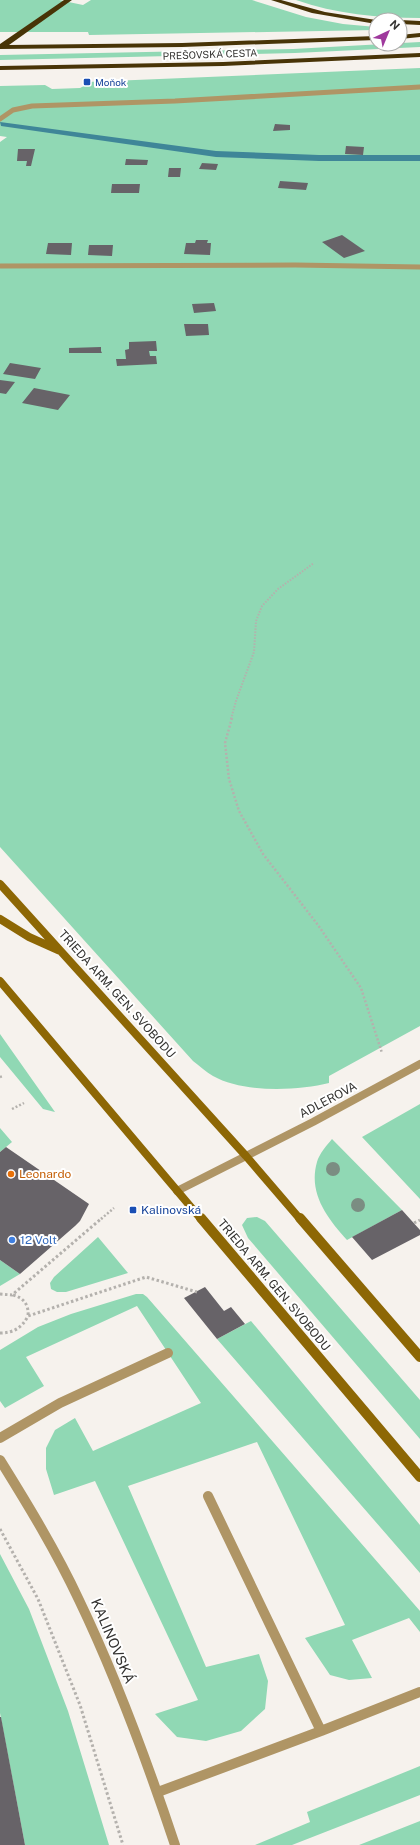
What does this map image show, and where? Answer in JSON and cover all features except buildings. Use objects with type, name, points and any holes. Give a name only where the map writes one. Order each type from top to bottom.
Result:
[{"type":"highway","points":[[0,48],[69,0]]},
{"type":"highway","points":[[274,0],[302,9],[339,17],[368,21]]},
{"type":"highway","points":[[408,22],[420,23]]},
{"type":"highway","points":[[408,36],[420,35]]},
{"type":"highway","name":"PREŠOVSKÁ CESTA","points":[[0,48],[182,45],[368,38]]},
{"type":"highway","name":"PREŠOVSKÁ CESTA","points":[[0,68],[223,64],[420,56]]},
{"type":"street","points":[[0,118],[13,110],[32,106],[175,101],[420,87]]},
{"type":"street","points":[[0,266],[295,264],[420,267]]},
{"type":"street","name":"TRIEDA ARM. GEN. SVOBODU","points":[[0,884],[246,1156],[420,1357]]},
{"type":"street","points":[[0,919],[29,937],[61,951]]},
{"type":"street","name":"TRIEDA ARM. GEN. SVOBODU","points":[[0,981],[420,1478]]},
{"type":"street","name":"ADLEROVA","points":[[177,1191],[420,1064]]},
{"type":"street","points":[[0,1438],[60,1403],[168,1353]]},
{"type":"street","name":"KALINOVSKÁ","points":[[0,1460],[30,1506],[77,1594],[132,1721],[158,1792],[175,1845]]},
{"type":"street","points":[[208,1496],[321,1731]]},
{"type":"street","points":[[158,1792],[420,1692]]},
{"type":"path","points":[[314,563],[278,590],[262,606],[256,621],[254,652],[236,701],[225,743],[229,779],[239,811],[263,854],[318,925],[361,988],[382,1053]]},
{"type":"path","points":[[12,1109],[24,1103]]},
{"type":"path","points":[[12,1295],[114,1208]]},
{"type":"path","points":[[414,1223],[420,1220]]},
{"type":"path","points":[[28,1316],[146,1277],[197,1292]]},
{"type":"path","points":[[0,1294],[12,1295],[22,1299],[26,1303],[29,1312],[26,1322],[17,1330],[11,1333],[0,1333]]},
{"type":"path","points":[[0,1530],[38,1599],[80,1705],[122,1845]]},
{"type":"green space","points":[[0,0],[59,0],[83,5],[91,0],[252,0],[306,17],[343,24],[368,26],[368,30],[89,35],[88,32],[0,32]]},
{"type":"green space","points":[[296,0],[420,0],[420,18],[408,18],[408,12],[368,12],[368,15],[342,12]]},
{"type":"green space","points":[[420,42],[420,47],[408,48],[408,43]]},
{"type":"green space","points":[[368,45],[368,49],[295,53],[0,60],[0,55],[293,49]]},
{"type":"green space","points":[[420,68],[420,1026],[329,1076],[329,1083],[302,1088],[254,1088],[225,1082],[208,1073],[193,1061],[0,847],[0,142],[7,137],[0,136],[0,86],[45,85],[52,89],[80,88],[86,85],[87,82]]},
{"type":"green space","points":[[0,1034],[55,1112],[43,1109],[0,1057]]},
{"type":"green space","points":[[420,1104],[420,1199],[362,1137]]},
{"type":"green space","points":[[0,1128],[12,1142],[0,1152]]},
{"type":"green space","points":[[332,1139],[402,1210],[347,1240],[326,1214],[317,1195],[315,1184],[315,1173],[318,1159]]},
{"type":"green space","points":[[257,1217],[265,1221],[420,1400],[420,1439],[248,1238],[242,1225],[247,1218]]},
{"type":"green space","points":[[98,1237],[128,1273],[66,1292],[57,1292],[51,1289],[50,1283],[54,1277]]},
{"type":"green space","points":[[0,1260],[20,1274],[0,1286]]},
{"type":"green space","points":[[136,1294],[143,1294],[147,1297],[420,1611],[420,1632],[409,1618],[352,1640],[372,1678],[349,1680],[330,1675],[305,1638],[345,1625],[257,1442],[128,1486],[206,1667],[259,1654],[268,1681],[265,1709],[241,1731],[206,1741],[177,1737],[155,1714],[198,1700],[95,1481],[54,1495],[46,1469],[46,1448],[55,1430],[75,1418],[93,1451],[201,1403],[137,1306],[26,1357],[44,1386],[5,1408],[0,1401],[0,1350],[38,1327],[71,1314]]},
{"type":"green space","points":[[251,1321],[420,1525],[420,1573],[217,1339]]},
{"type":"green space","points":[[0,1554],[29,1609],[68,1711],[109,1845],[25,1845],[0,1713]]},
{"type":"green space","points":[[420,1766],[420,1795],[292,1845],[255,1845],[310,1822],[307,1812]]},
{"type":"green space","points":[[420,1821],[420,1845],[359,1845]]},
{"type":"waterway","name":"Moňok","points":[[1,124],[216,154],[319,158],[420,158]]},
{"type":"place","name":"Moňok","points":[[87,82]]},
{"type":"place","name":"Leonardo","points":[[11,1174]]},
{"type":"place","name":"Kalinovská","points":[[133,1210]]},
{"type":"place","name":"12 Volt","points":[[12,1240]]}]
